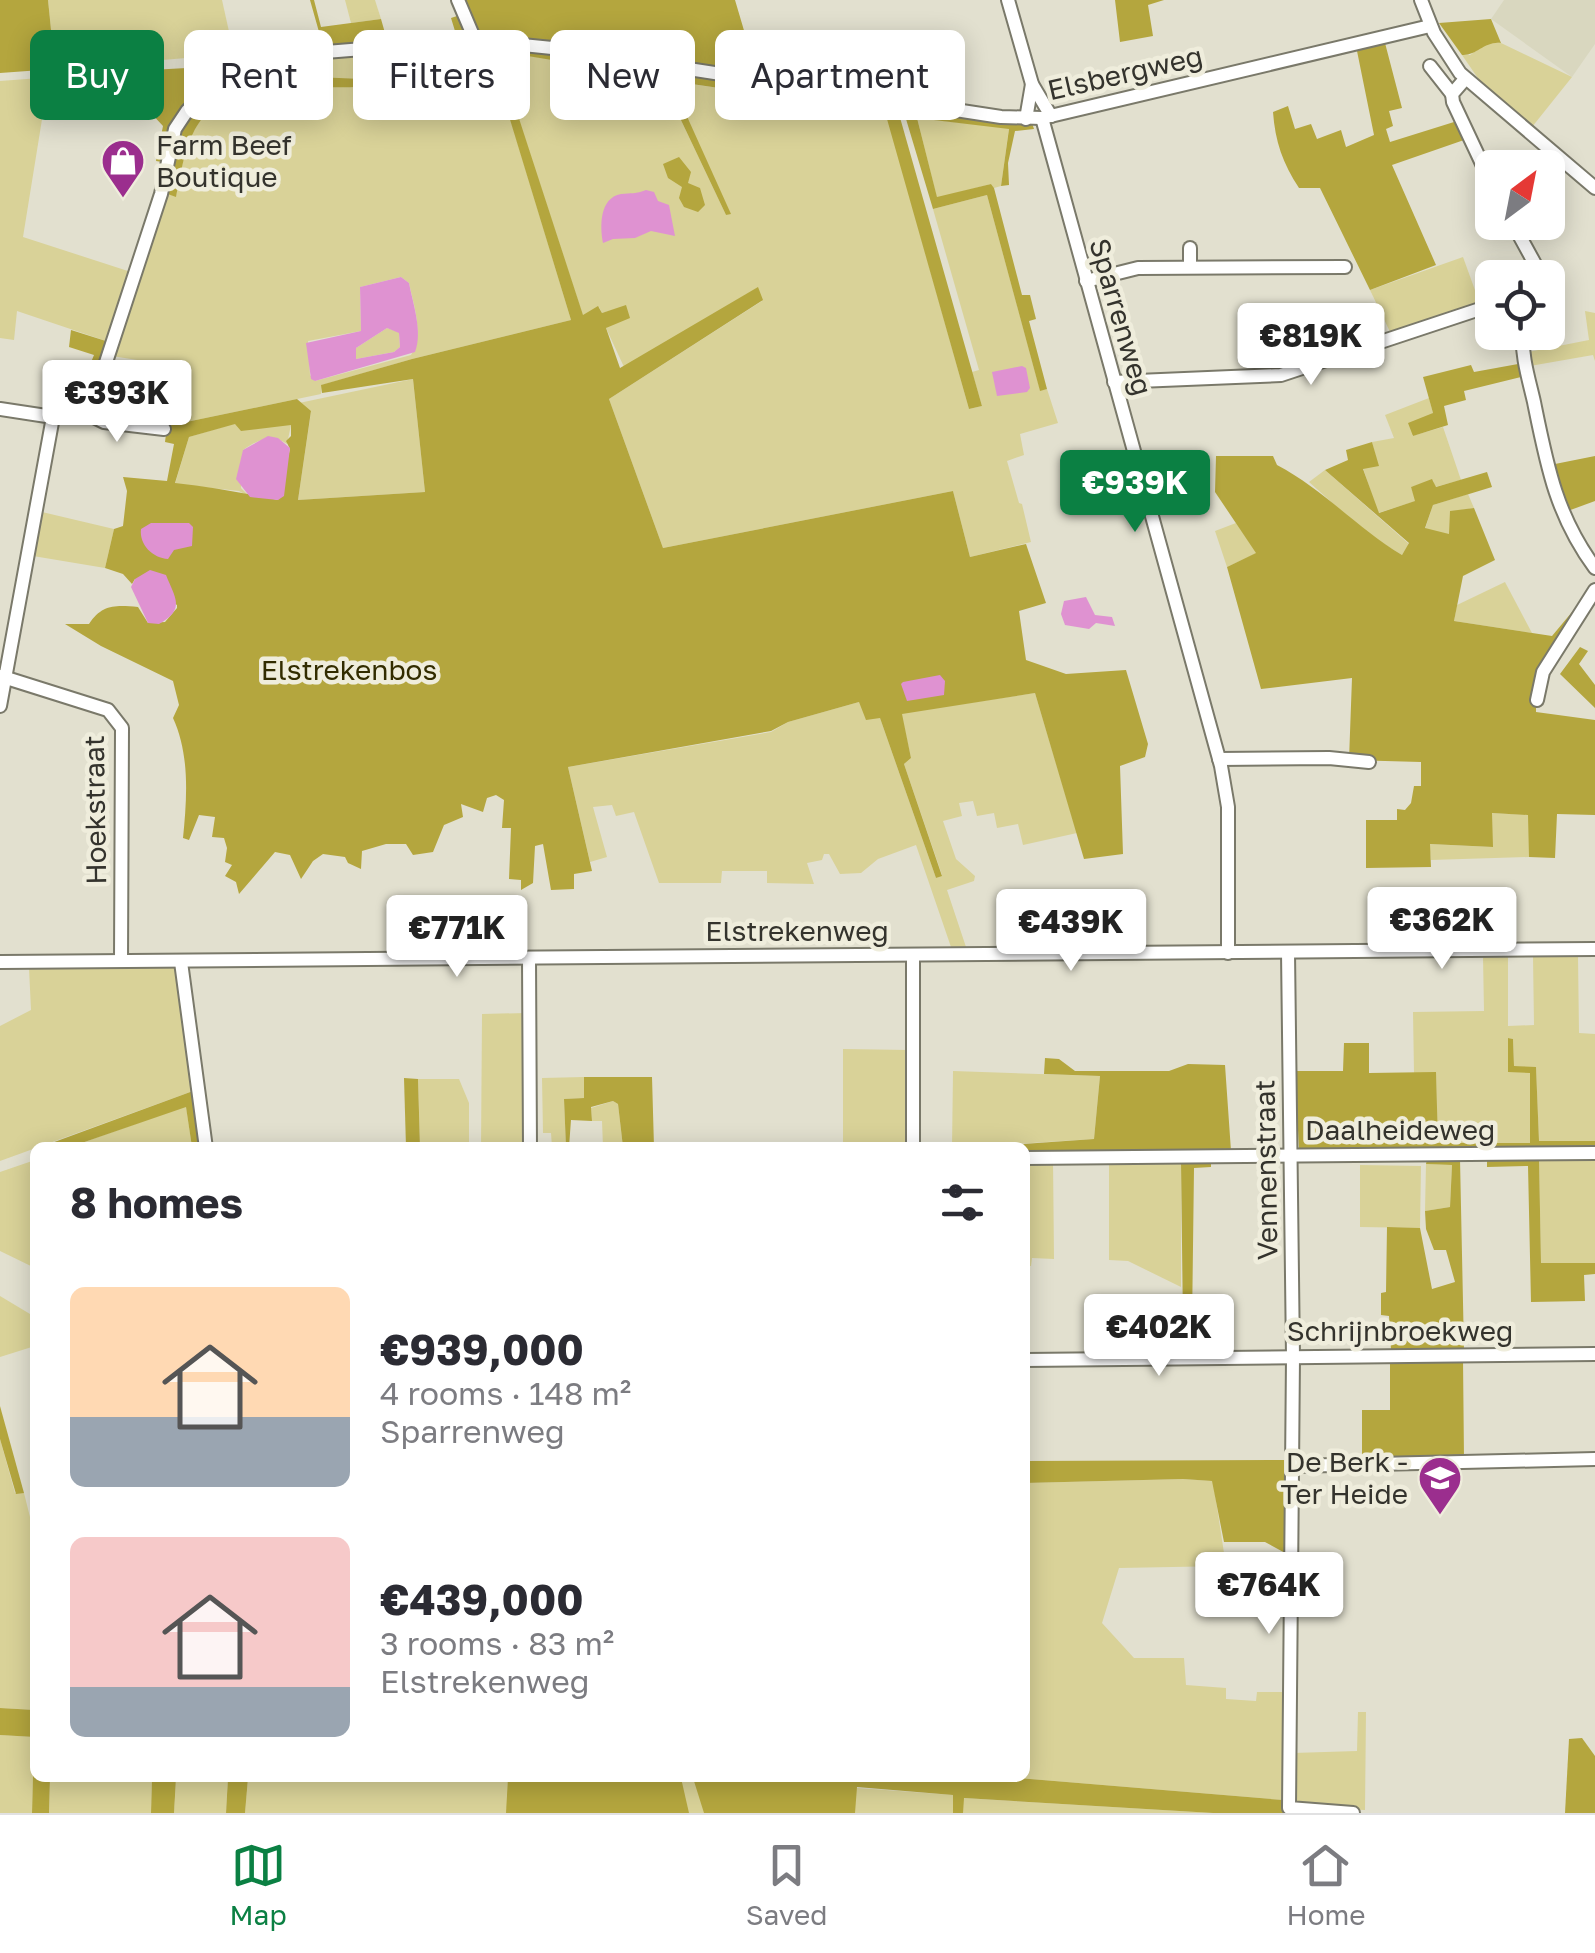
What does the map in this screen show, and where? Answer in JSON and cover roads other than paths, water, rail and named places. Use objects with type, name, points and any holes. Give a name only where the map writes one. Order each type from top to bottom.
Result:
[{"type":"street","points":[[458,0],[471,30]]},
{"type":"street","points":[[1008,0],[1032,84],[1026,119]]},
{"type":"street","points":[[1420,0],[1448,57],[1466,79],[1595,188]]},
{"type":"street","name":"Elsbergweg","points":[[530,46],[1026,119],[1430,26]]},
{"type":"street","name":"Elsbergweg","points":[[86,414],[161,194],[175,129],[188,110],[232,62],[252,56],[353,49]]},
{"type":"street","points":[[1430,66],[1452,94],[1475,152]]},
{"type":"street","points":[[1452,94],[1466,79]]},
{"type":"street","name":"Sparrenweg","points":[[1032,84],[1046,117],[1086,281],[1219,759],[1228,807],[1228,953]]},
{"type":"street","points":[[1190,248],[1190,267]]},
{"type":"street","points":[[1086,281],[1138,268],[1346,268]]},
{"type":"street","points":[[1114,382],[1282,374],[1475,311]]},
{"type":"street","points":[[1525,350],[1554,494],[1571,534],[1595,568]]},
{"type":"street","points":[[0,409],[53,418],[86,414],[104,422],[164,430]]},
{"type":"street","points":[[0,706],[53,418]]},
{"type":"street","points":[[1538,700],[1543,672],[1595,590]]},
{"type":"street","name":"Hoekstraat","points":[[3,677],[108,710],[122,728],[121,961]]},
{"type":"street","points":[[1219,759],[1328,758],[1369,762]]},
{"type":"street","name":"Elstrekenweg","points":[[0,962],[1595,949]]},
{"type":"street","name":"Vennenstraat","points":[[1288,952],[1293,1357],[1289,1808],[1353,1813]]},
{"type":"street","points":[[913,955],[913,1142]]},
{"type":"street","points":[[529,958],[530,1142]]},
{"type":"street","points":[[181,962],[205,1142]]},
{"type":"street","name":"Daalheideweg","points":[[1030,1158],[1595,1153]]},
{"type":"street","name":"Schrijnbroekweg","points":[[1030,1360],[1595,1354]]},
{"type":"street","points":[[1292,1466],[1595,1460]]},
{"type":"place","name":"Farm Beef Boutique","points":[[123,199]]},
{"type":"place","name":"De Berk - Ter Heide","points":[[1440,1516]]},
{"type":"park label","name":"Elstrekenbos","points":[[349,670]]}]
